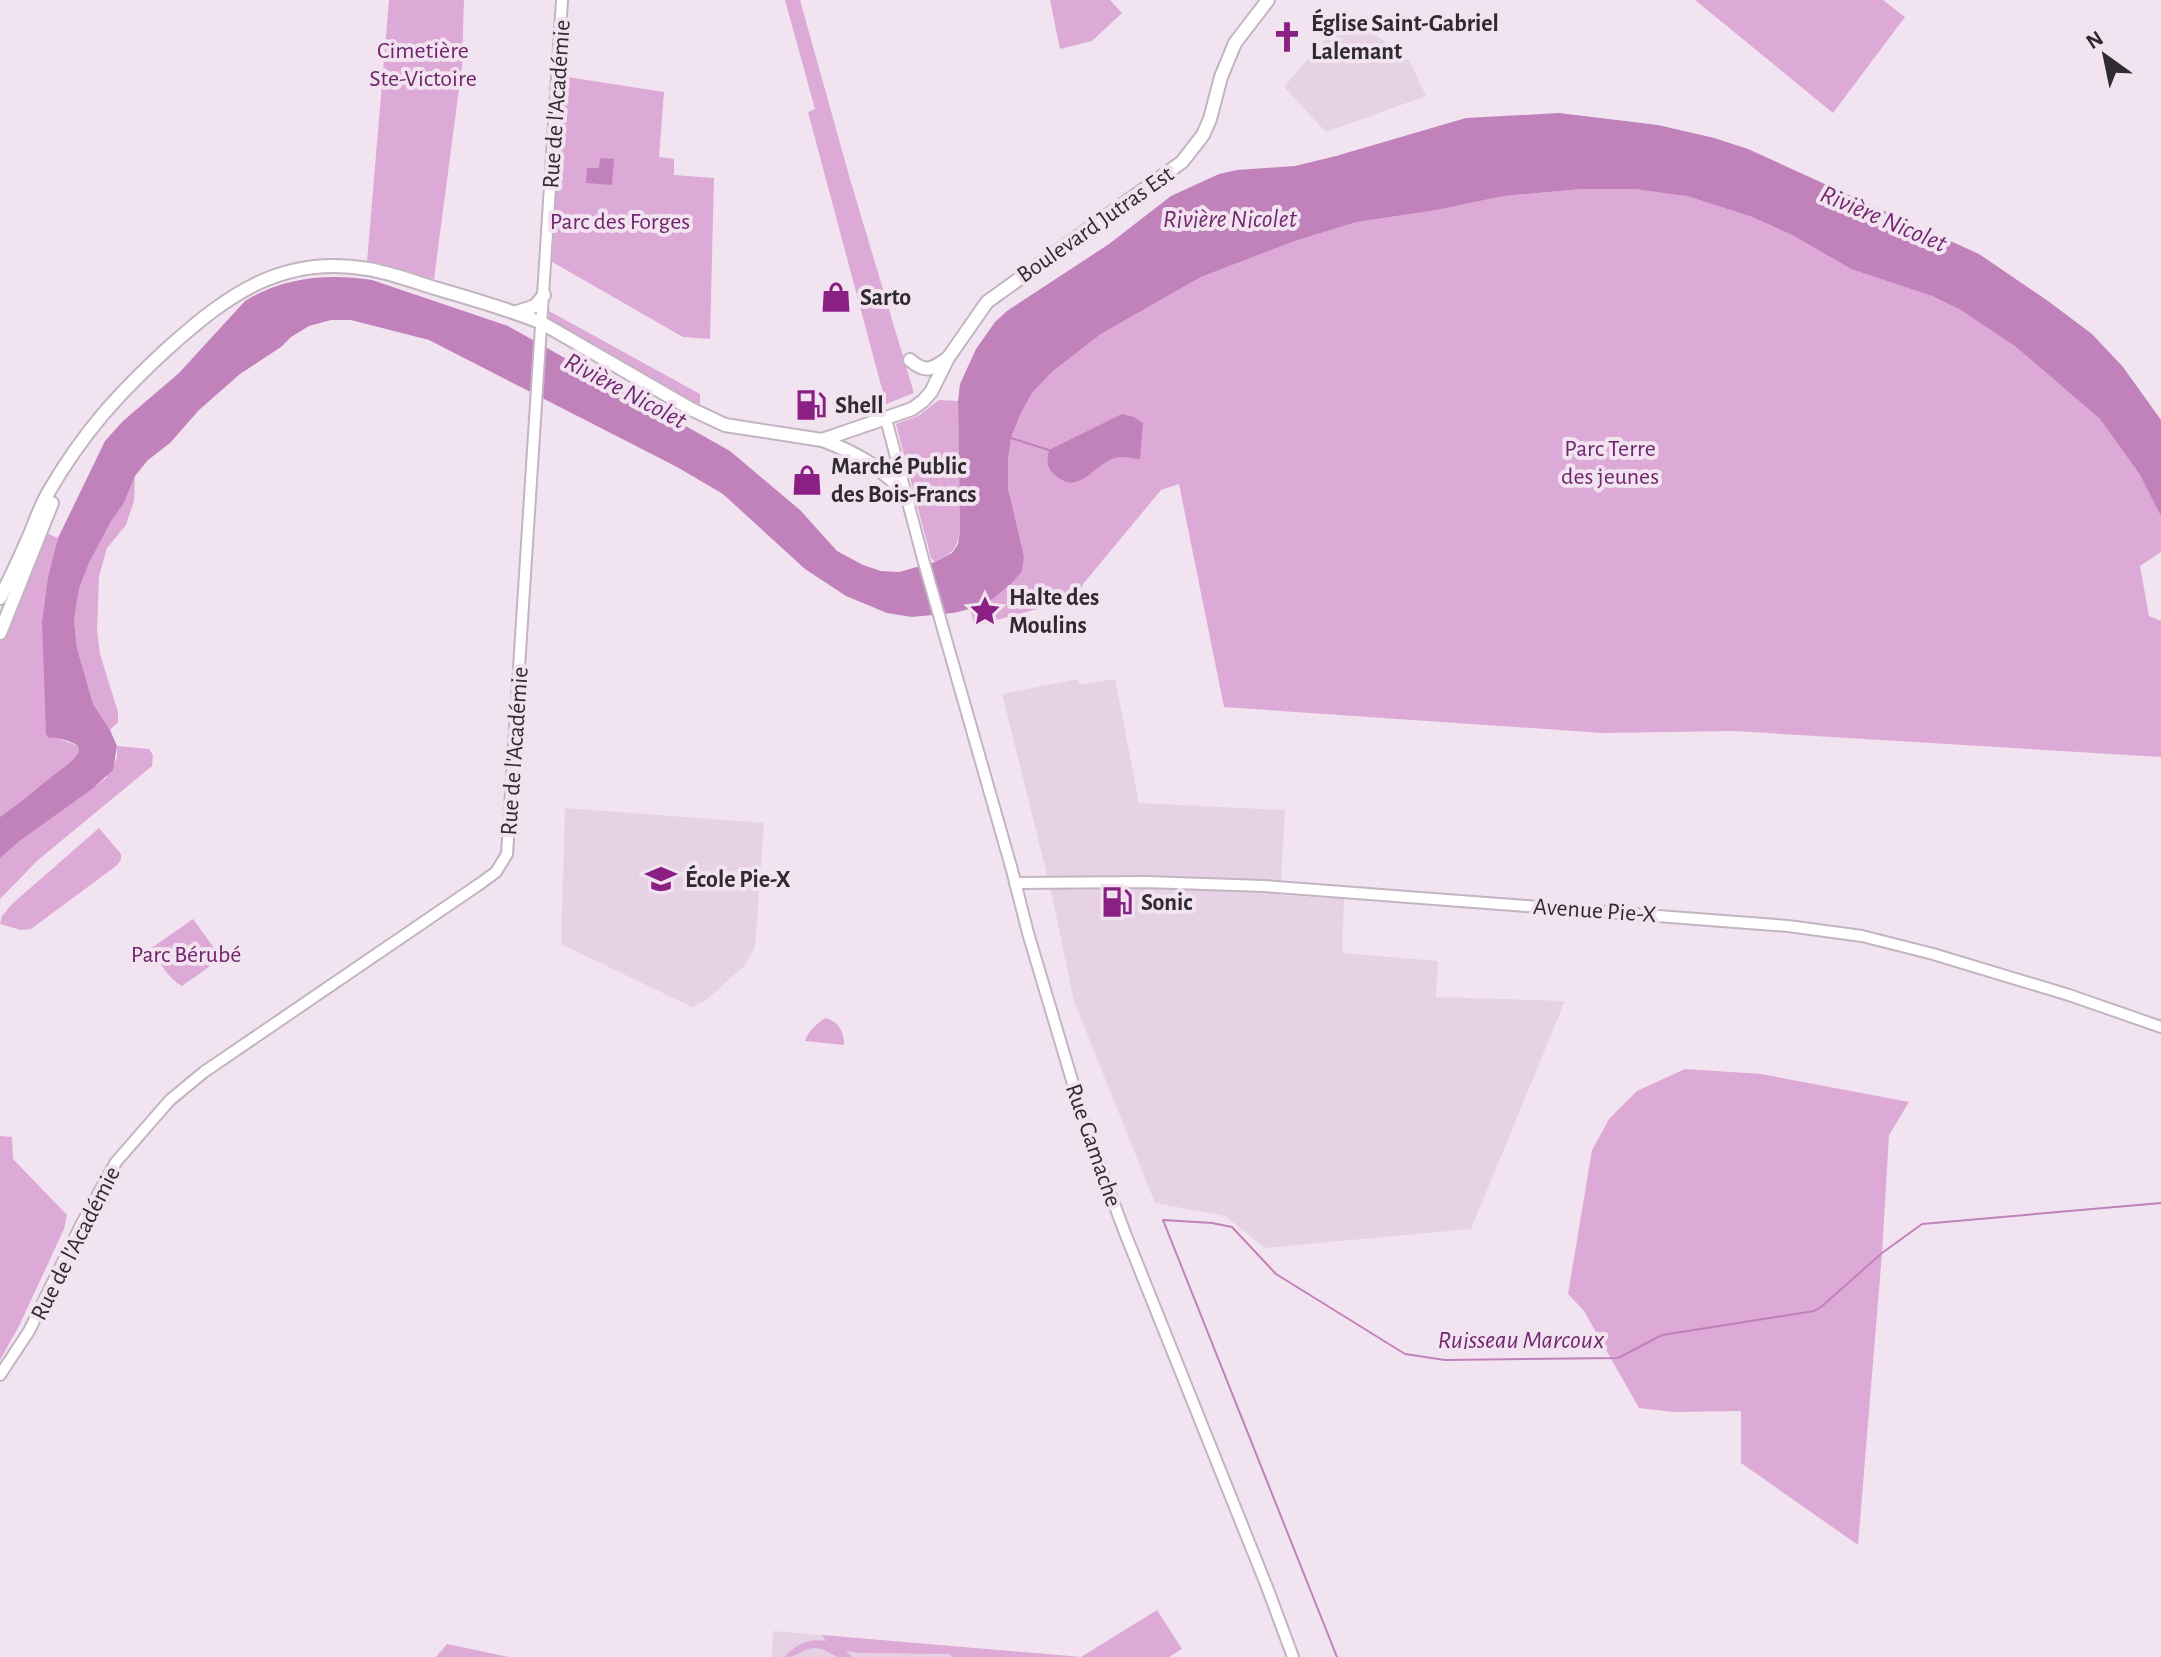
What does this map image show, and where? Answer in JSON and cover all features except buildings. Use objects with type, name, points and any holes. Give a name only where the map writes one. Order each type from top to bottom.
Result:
[{"type":"main road","name":"Boulevard Jutras Est","points":[[822,440],[912,409],[923,401],[979,313],[1000,292],[1182,162],[1203,135],[1235,43],[1268,0]]},
{"type":"main road","points":[[0,598],[47,495],[84,436],[127,386],[230,297],[259,281],[293,270],[353,267],[381,272],[517,312],[542,323],[706,417],[725,425],[822,440],[850,450],[885,472],[905,492]]},
{"type":"main road","points":[[517,312],[535,306],[544,295]]},
{"type":"main road","points":[[910,360],[920,368],[930,369],[948,358]]},
{"type":"main road","points":[[0,633],[63,470]]},
{"type":"street","name":"Rue de l'Académie","points":[[0,1375],[29,1331],[116,1162],[170,1100],[204,1072],[481,883],[502,865],[507,854],[562,0]]},
{"type":"street","points":[[886,419],[905,492]]},
{"type":"street","name":"Rue Gamache","points":[[905,492],[1028,933],[1088,1134],[1293,1657]]},
{"type":"street","name":"Avenue Pie-X","points":[[1015,883],[1146,882],[1264,886],[1788,926],[1862,936],[1933,954],[2069,995],[2161,1027]]},
{"type":"shaded area","points":[[1348,13],[1410,62],[1426,96],[1326,132],[1284,87]]},
{"type":"shaded area","points":[[1078,679],[1080,685],[1115,679],[1139,803],[1285,810],[1280,895],[1344,899],[1342,953],[1438,961],[1436,997],[1565,1001],[1471,1229],[1265,1248],[1225,1216],[1155,1203],[1074,1001],[1051,891],[1002,694]]},
{"type":"shaded area","name":"École Pie-X","points":[[565,808],[764,823],[756,936],[754,949],[744,966],[705,1001],[692,1007],[561,944]]},
{"type":"shaded area","points":[[773,1631],[1081,1657],[772,1657]]},
{"type":"green space","name":"Cimetière Ste-Victoire","points":[[389,0],[464,0],[462,66],[434,279],[367,262]]},
{"type":"green space","points":[[785,0],[800,0],[914,393],[886,404],[808,112],[815,109]]},
{"type":"green space","points":[[1050,0],[1110,0],[1122,13],[1092,41],[1060,49]]},
{"type":"green space","points":[[1695,0],[1883,0],[1905,17],[1833,113]]},
{"type":"green space","name":"Parc des Forges","points":[[561,76],[664,92],[659,157],[674,159],[674,175],[714,178],[710,339],[683,337],[547,259]]},
{"type":"green space","name":"Parc Terre des jeunes","points":[[1582,189],[1634,189],[1687,196],[1752,217],[1792,235],[1851,269],[1932,296],[1959,309],[2016,347],[2100,419],[2140,475],[2161,516],[2161,552],[2140,566],[2149,616],[2161,621],[2161,757],[1734,731],[1603,733],[1224,707],[1179,484],[1161,490],[1083,584],[1077,598],[975,626],[970,609],[993,599],[1011,584],[1024,556],[1008,488],[1011,438],[1020,415],[1032,393],[1053,371],[1101,334],[1201,277],[1295,241],[1357,222],[1504,196]]},
{"type":"green space","points":[[549,311],[700,394],[700,405],[549,320]]},
{"type":"green space","points":[[939,400],[958,401],[960,531],[952,551],[935,562],[931,558],[896,424],[918,416]]},
{"type":"green space","points":[[135,476],[134,501],[126,525],[107,548],[99,576],[97,631],[100,654],[118,712],[118,722],[110,730],[93,704],[77,648],[74,620],[79,589],[89,563],[111,520],[124,503]]},
{"type":"green space","points":[[44,532],[58,538],[42,622],[55,737],[78,746],[79,752],[69,764],[0,817],[0,642]]},
{"type":"green space","points":[[117,746],[149,749],[153,755],[152,766],[38,860],[0,899],[0,858],[106,778],[117,758]]},
{"type":"green space","points":[[99,828],[121,854],[116,866],[31,929],[21,930],[0,924],[2,916],[12,904]]},
{"type":"green space","name":"Parc Bérubé","points":[[193,919],[220,959],[182,986],[168,974],[150,949]]},
{"type":"green space","points":[[826,1018],[840,1028],[844,1045],[805,1041],[813,1028]]},
{"type":"green space","points":[[1685,1069],[1761,1074],[1909,1102],[1889,1135],[1858,1545],[1741,1463],[1741,1411],[1674,1412],[1639,1408],[1584,1311],[1568,1294],[1592,1150],[1609,1119],[1637,1091]]},
{"type":"green space","points":[[0,1136],[12,1137],[13,1159],[67,1215],[64,1229],[0,1360]]},
{"type":"green space","points":[[1157,1610],[1182,1649],[1169,1657],[1081,1657]]},
{"type":"green space","points":[[822,1635],[1081,1657],[953,1657],[949,1654],[846,1651],[852,1657],[838,1657],[814,1648],[784,1657],[803,1643],[826,1641]]},
{"type":"green space","points":[[447,1644],[509,1657],[436,1657]]},
{"type":"water","name":"Rivière Nicolet","points":[[1559,113],[1658,125],[1748,149],[1979,254],[2092,334],[2123,367],[2161,420],[2161,516],[2140,475],[2100,419],[2016,347],[1959,309],[1932,296],[1851,269],[1792,235],[1752,217],[1687,196],[1634,189],[1582,189],[1504,196],[1357,222],[1295,241],[1201,277],[1101,334],[1053,371],[1032,393],[1011,438],[1008,488],[1024,556],[1022,571],[993,599],[953,613],[912,617],[887,613],[846,596],[805,569],[723,494],[677,467],[429,340],[351,320],[331,320],[309,326],[240,374],[199,410],[135,476],[124,503],[89,563],[79,589],[74,620],[77,648],[93,704],[117,746],[113,770],[0,858],[0,817],[69,764],[79,752],[75,744],[49,738],[46,734],[42,622],[58,538],[105,441],[123,421],[179,373],[245,301],[260,293],[290,282],[322,277],[372,280],[508,326],[730,451],[800,510],[837,551],[863,565],[881,571],[899,572],[935,562],[952,553],[958,544],[960,384],[976,349],[995,322],[1109,244],[1171,196],[1219,174],[1295,166],[1466,118]]},
{"type":"water","points":[[600,158],[614,159],[612,185],[586,183],[587,168],[599,168]]},
{"type":"water","points":[[1122,414],[1143,423],[1140,459],[1115,458],[1086,477],[1071,482],[1051,471],[1049,450]]},
{"type":"waterway","points":[[1011,438],[1049,450]]},
{"type":"waterway","name":"Ruisseau Marcoux","points":[[1337,1657],[1163,1220],[1232,1227],[1276,1274],[1405,1354],[1445,1360],[1618,1358],[1662,1335],[1814,1311],[1882,1253],[1922,1224],[2161,1203]]},
{"type":"place","name":"Église Saint-Gabriel Lalemant","points":[[1287,37]]},
{"type":"place","name":"Sarto","points":[[836,297]]},
{"type":"place","name":"Shell","points":[[811,405]]},
{"type":"place","name":"Marché Public des Bois-Francs","points":[[807,480]]},
{"type":"place","name":"Halte des Moulins","points":[[985,611]]},
{"type":"place","name":"École Pie-X","points":[[661,879]]},
{"type":"place","name":"Sonic","points":[[1117,902]]}]
